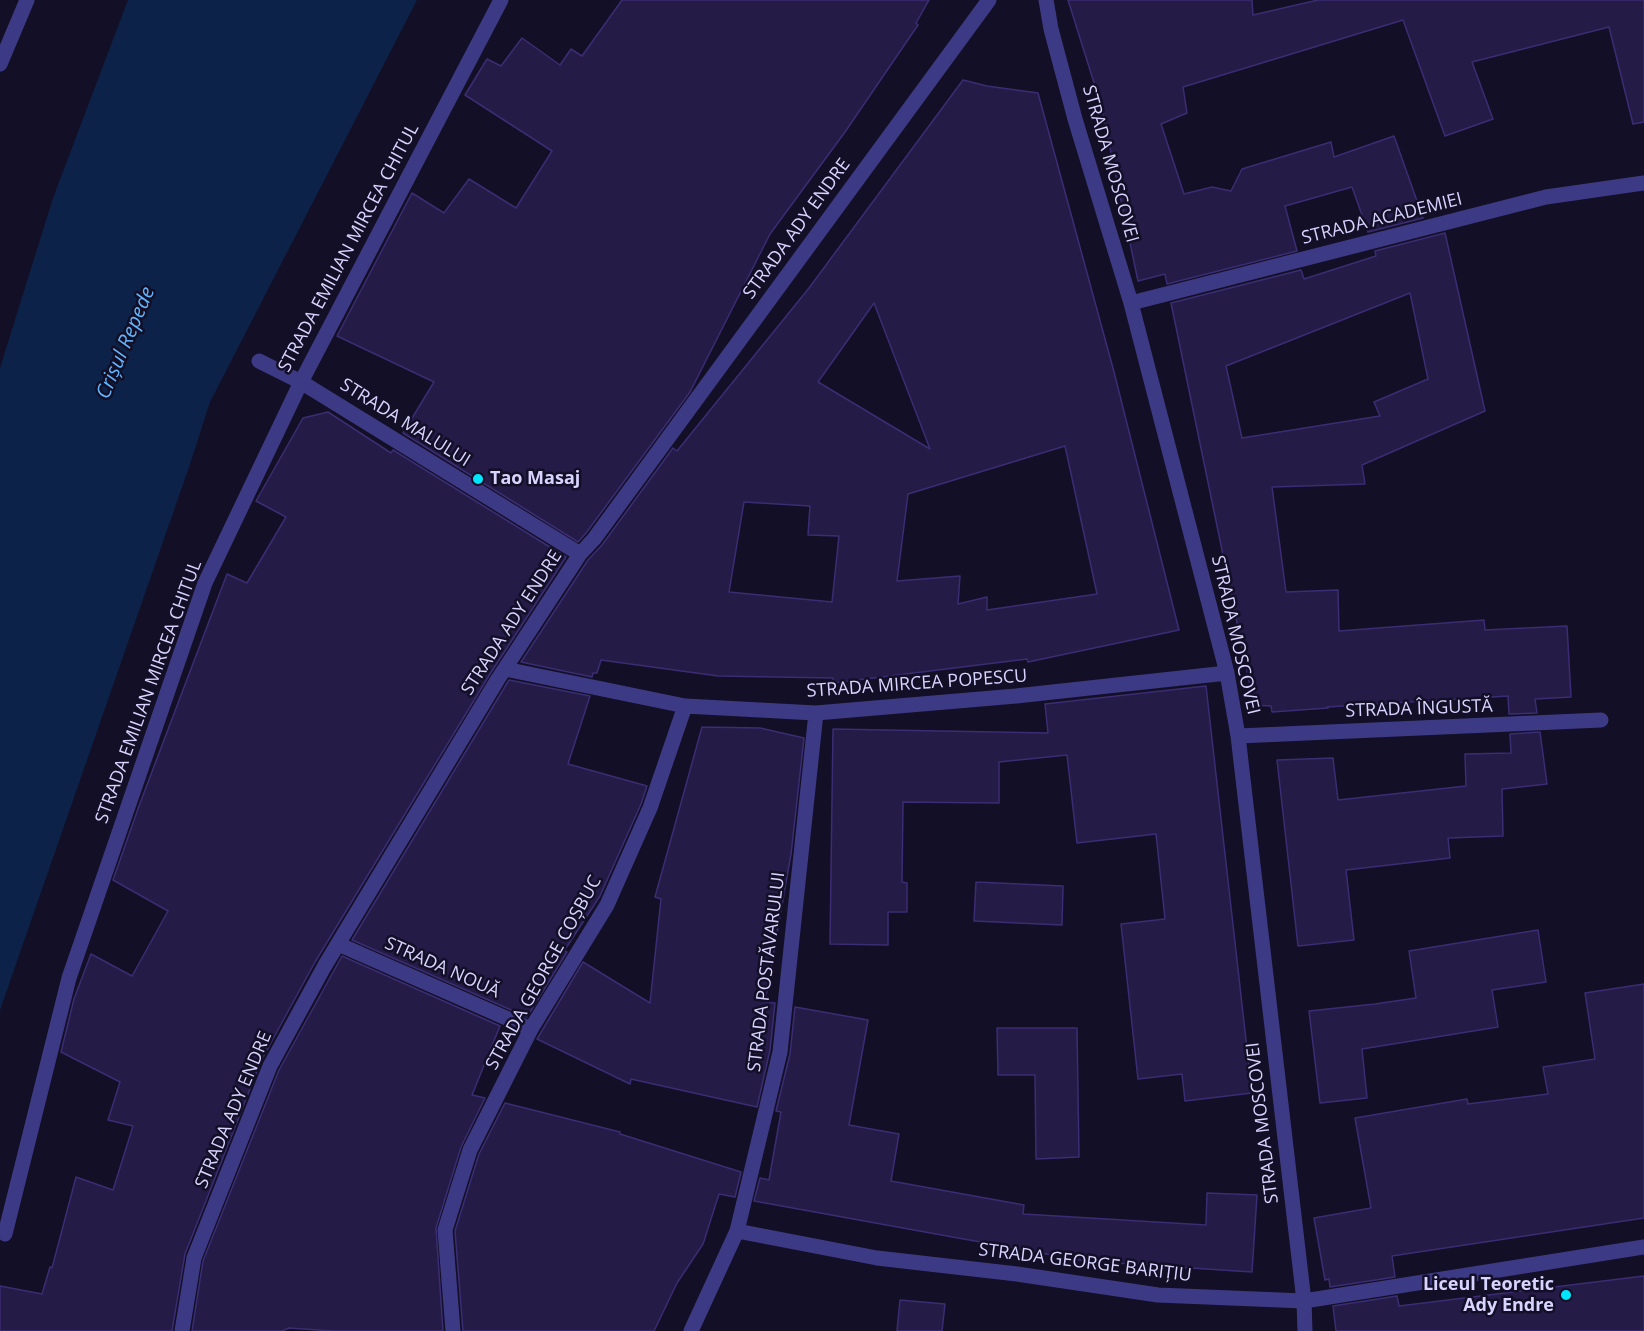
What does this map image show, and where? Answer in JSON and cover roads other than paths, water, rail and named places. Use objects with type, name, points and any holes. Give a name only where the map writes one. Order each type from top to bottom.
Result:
[{"type":"street","points":[[0,64],[27,0]]},
{"type":"street","name":"STRADA EMILIAN MIRCEA CHITUL","points":[[5,1234],[69,978],[205,583],[301,382],[501,0]]},
{"type":"street","name":"STRADA ADY ENDRE","points":[[182,1331],[194,1258],[270,1066],[324,967],[505,669],[580,554],[602,529],[989,0]]},
{"type":"street","name":"STRADA MOSCOVEI","points":[[1046,0],[1051,29],[1075,119],[1131,303],[1227,673],[1238,736],[1304,1301],[1305,1331]]},
{"type":"street","name":"STRADA ACADEMIEI","points":[[1131,303],[1546,197],[1644,183]]},
{"type":"street","name":"STRADA MALULUI","points":[[260,361],[301,382],[580,554]]},
{"type":"street","name":"STRADA MIRCEA POPESCU","points":[[505,669],[685,706],[816,713],[1016,696],[1227,673]]},
{"type":"street","name":"STRADA GEORGE COȘBUC","points":[[453,1331],[445,1230],[470,1150],[531,1029],[607,905],[650,808],[685,706]]},
{"type":"street","name":"STRADA POSTĂVARULUI","points":[[691,1331],[737,1231],[780,1052],[816,713]]},
{"type":"street","name":"STRADA ÎNGUSTĂ","points":[[1238,736],[1601,720]]},
{"type":"street","name":"STRADA NOUĂ","points":[[338,944],[531,1029]]},
{"type":"street","name":"STRADA GEORGE BARIȚIU","points":[[737,1231],[877,1258],[1017,1274],[1158,1295],[1304,1301],[1644,1247]]},
{"type":"water","name":"Crișul Repede","points":[[128,0],[417,0],[210,402],[0,1010],[0,368],[53,198]]},
{"type":"place","name":"Tao Masaj","points":[[478,479]]},
{"type":"place","name":"Liceul Teoretic Ady Endre","points":[[1566,1295]]}]
